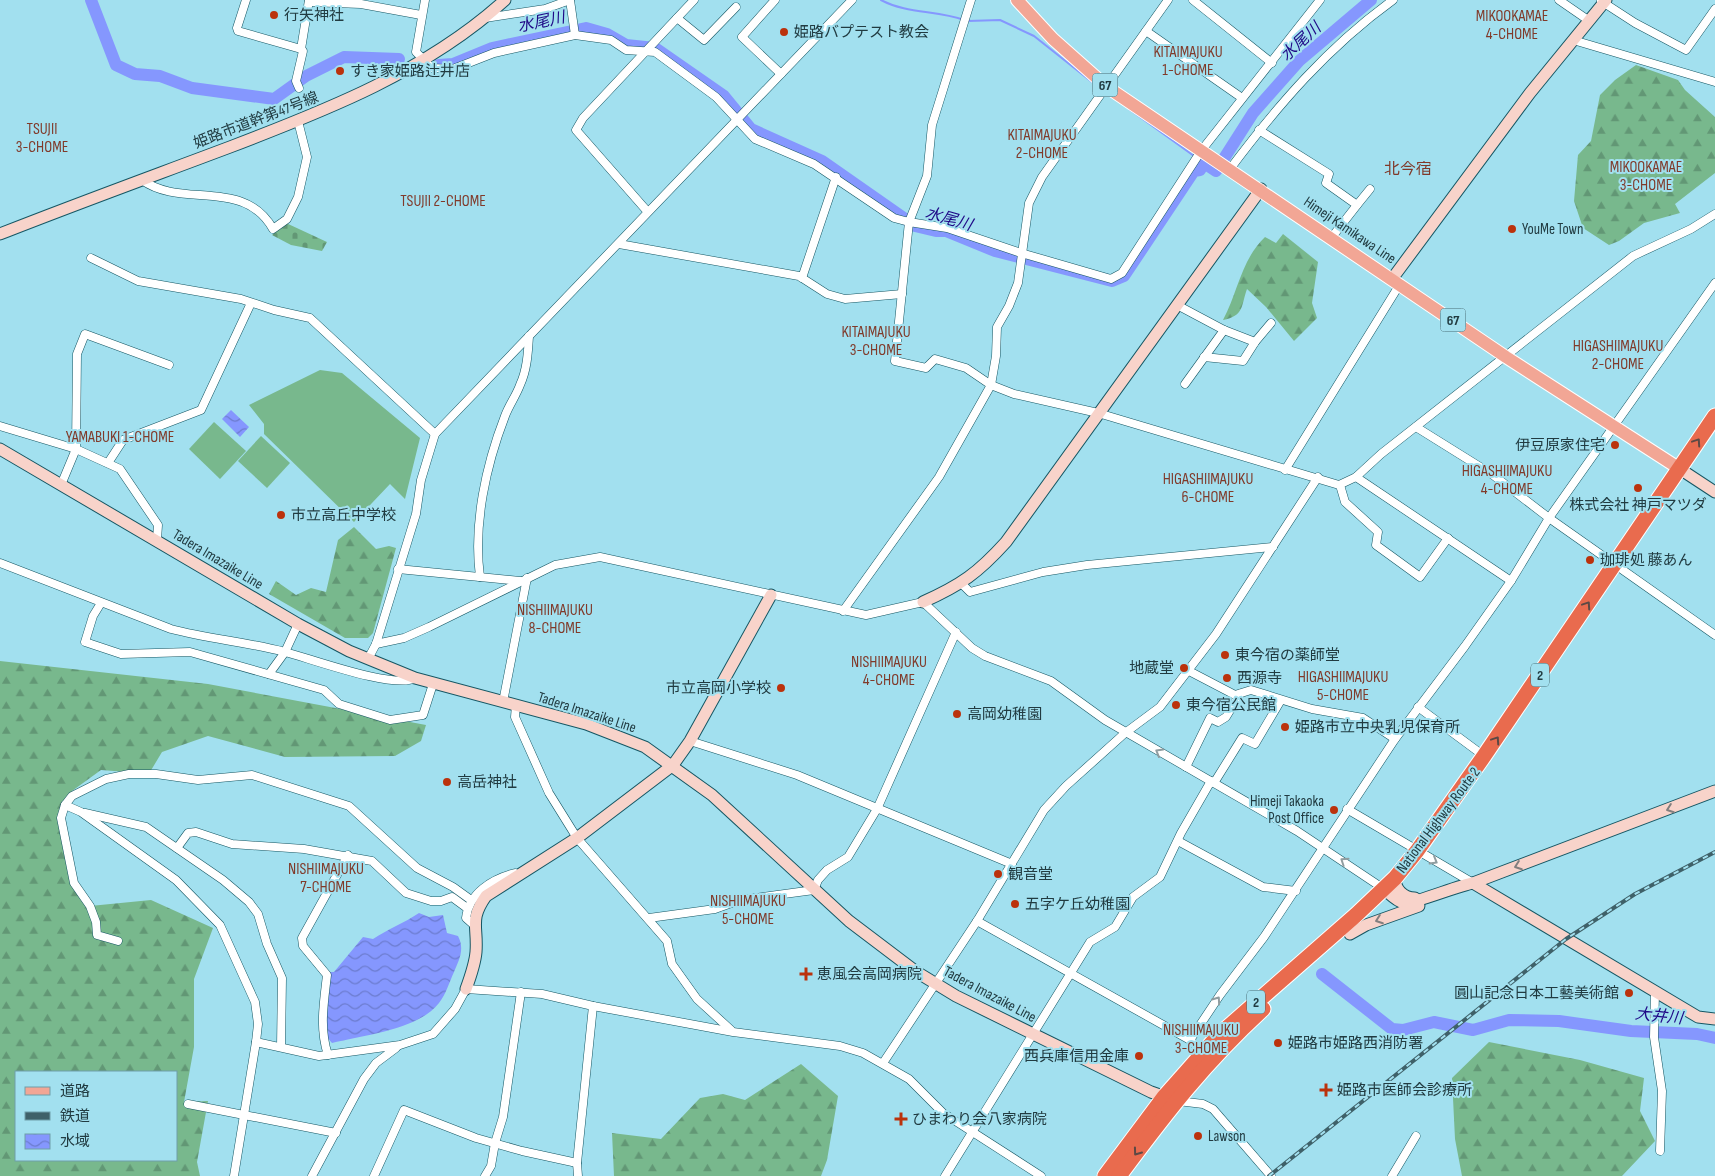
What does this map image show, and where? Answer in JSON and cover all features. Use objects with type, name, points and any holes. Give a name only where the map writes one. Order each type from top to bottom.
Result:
[{"type":"highway","name":"National Highway Route 2","points":[[1119,1176],[1203,1052],[1235,1020],[1390,883],[1417,850],[1484,756],[1715,416]]},
{"type":"highway","name":"National Highway Route 2","points":[[1105,1176],[1170,1099],[1239,1031],[1350,934]]},
{"type":"main road","name":"Himeji Kamikawa Line","points":[[1018,0],[1053,39],[1108,87],[1332,237],[1506,357],[1680,469]]},
{"type":"street","points":[[246,0],[237,28],[238,31],[301,49]]},
{"type":"street","points":[[425,0],[416,52],[432,68],[453,69],[494,53],[575,35],[611,40],[626,50],[655,52],[716,97],[754,139],[814,164],[836,177],[894,218],[947,228],[1021,257],[1111,279],[1122,273],[1203,152],[1242,98],[1272,63],[1320,0]]},
{"type":"street","name":"姫路市道幹第47号線","points":[[0,234],[298,121],[360,94],[423,60],[483,18],[505,0]]},
{"type":"street","points":[[483,18],[545,9],[570,0],[575,35]]},
{"type":"street","points":[[647,211],[576,130],[583,118],[694,0]]},
{"type":"street","points":[[775,0],[742,37],[781,74]]},
{"type":"street","points":[[368,659],[376,644],[416,514],[422,480],[435,434],[618,244],[647,211],[852,0]]},
{"type":"street","points":[[971,0],[935,116],[928,176],[909,222],[895,361],[926,368],[935,359],[966,368],[991,385],[1014,394],[1098,413],[1286,470],[1340,484],[1356,477],[1416,427],[1633,256],[1691,229],[1715,214]]},
{"type":"street","points":[[844,612],[939,478],[991,385],[996,356],[997,327],[1009,306],[1018,283],[1029,203],[1042,177],[1108,87],[1168,0]]},
{"type":"street","points":[[1193,0],[1272,63]]},
{"type":"street","points":[[1229,169],[1259,130],[1313,68],[1369,17],[1394,0]]},
{"type":"street","points":[[1559,0],[1588,20]]},
{"type":"street","points":[[298,85],[303,51],[301,49],[309,1],[362,4],[421,15]]},
{"type":"street","points":[[1286,470],[1396,281],[1530,93],[1603,1],[1635,23],[1686,50],[1715,9]]},
{"type":"street","points":[[677,18],[704,40],[736,7]]},
{"type":"street","points":[[1146,31],[1242,98]]},
{"type":"street","points":[[1573,40],[1715,82]]},
{"type":"street","points":[[142,180],[157,190],[243,200],[268,220],[273,230],[287,219],[298,198],[307,157],[298,121]]},
{"type":"street","points":[[1259,130],[1329,174],[1326,183],[1357,205]]},
{"type":"street","points":[[802,278],[836,177]]},
{"type":"street","points":[[376,644],[404,638],[429,627],[555,565],[600,557],[844,612],[866,615],[924,602],[962,584],[983,568],[1006,542],[1261,189]]},
{"type":"street","points":[[1332,237],[1370,189]]},
{"type":"street","points":[[618,244],[802,278],[827,294],[845,299],[902,294]]},
{"type":"street","points":[[90,258],[138,281],[170,288],[240,298],[251,303],[310,318],[435,434]]},
{"type":"street","points":[[1190,1040],[1296,891],[1322,846],[1376,771],[1395,739],[1511,581],[1549,518],[1612,427],[1686,328],[1715,284]]},
{"type":"street","points":[[108,463],[123,440],[201,410],[251,303]]},
{"type":"street","points":[[1177,305],[1224,330],[1255,342]]},
{"type":"street","points":[[1204,357],[1243,361],[1255,342],[1271,323]]},
{"type":"street","points":[[1185,384],[1224,330]]},
{"type":"street","points":[[61,485],[76,449],[77,354],[85,334],[169,366]]},
{"type":"street","points":[[480,577],[477,550],[490,462],[506,414],[521,383],[527,361],[529,336]]},
{"type":"street","points":[[0,426],[76,449],[120,469],[158,525],[157,540]]},
{"type":"street","points":[[1416,427],[1493,475],[1549,518],[1715,635]]},
{"type":"street","name":"Tadera Imazaike Line","points":[[0,449],[298,624],[368,659],[433,684],[606,731],[645,747],[712,794],[814,890],[884,949],[936,983],[1034,1034],[1170,1099]]},
{"type":"street","points":[[1680,469],[1715,492]]},
{"type":"street","points":[[883,1063],[977,921],[1044,810],[1066,786],[1126,733],[1160,707],[1216,634],[1318,477]]},
{"type":"street","points":[[1356,477],[1511,581]]},
{"type":"street","points":[[1340,484],[1345,502],[1378,532],[1376,545],[1420,577],[1448,538]]},
{"type":"street","points":[[962,584],[970,592],[1043,572],[1087,565],[1273,547]]},
{"type":"street","points":[[0,563],[147,621],[200,636],[285,652],[308,660],[377,677],[409,682],[415,678]]},
{"type":"street","points":[[398,569],[524,579]]},
{"type":"street","points":[[503,702],[524,579]]},
{"type":"street","points":[[256,1042],[328,1055],[400,1045],[434,1034],[456,1009],[466,989],[476,953],[474,925],[478,908],[486,896],[577,838],[673,765],[690,741],[771,595]]},
{"type":"street","points":[[924,602],[985,656],[1050,681],[1126,733],[1390,883],[1404,903],[1411,903],[1473,882],[1715,791]]},
{"type":"street","points":[[101,603],[93,616],[85,642],[121,654],[190,652],[324,690],[339,704],[390,720],[423,715],[433,684]]},
{"type":"street","points":[[269,674],[285,652],[298,624]]},
{"type":"street","points":[[649,918],[715,909],[740,900],[814,890],[818,880],[827,870],[848,857],[877,809],[956,632]]},
{"type":"street","points":[[1189,671],[1235,695],[1251,690],[1312,709],[1362,718],[1395,739]]},
{"type":"street","points":[[1186,767],[1210,718],[1218,722],[1226,717],[1240,694]]},
{"type":"street","points":[[945,1176],[1090,942],[1115,927],[1133,897],[1160,877],[1178,841],[1242,738],[1255,744],[1280,700]]},
{"type":"street","points":[[516,705],[515,717],[549,793],[577,838],[649,918],[667,941],[672,964],[689,988],[715,1018],[733,1032]]},
{"type":"street","points":[[1418,707],[1484,756]]},
{"type":"street","points":[[690,741],[797,775],[1012,864]]},
{"type":"street","points":[[118,941],[97,935],[96,922],[90,906],[74,883],[61,818],[65,805],[72,796],[89,786],[129,774],[156,774],[198,780],[252,775],[349,806],[417,868],[453,887],[471,900]]},
{"type":"street","points":[[65,805],[82,812],[146,827],[223,880],[249,902],[258,914],[267,944],[282,978],[281,1047]]},
{"type":"street","points":[[1347,809],[1473,882],[1654,992],[1698,1017],[1715,1019]]},
{"type":"street","points":[[82,812],[176,880],[220,925],[255,1002],[258,1024],[256,1042],[234,1176]]},
{"type":"street","points":[[177,848],[188,833],[196,832],[232,844],[304,849],[348,855],[372,861],[406,893],[431,901],[441,901],[452,897],[467,908]]},
{"type":"street","points":[[1178,841],[1263,887],[1296,891]]},
{"type":"street","points":[[328,1055],[323,1040],[322,1015],[327,974],[303,946],[302,938],[348,855]]},
{"type":"street","points":[[474,925],[466,918],[467,908],[471,900],[496,880],[512,874],[525,872]]},
{"type":"street","points":[[1350,934],[1366,925],[1452,894],[1473,882]]},
{"type":"street","points":[[977,921],[1190,1040],[1203,1052]]},
{"type":"street","points":[[466,989],[521,992],[572,1000],[593,1006],[733,1032],[840,1046],[863,1052],[909,1079],[943,1113],[1041,1176]]},
{"type":"street","points":[[484,1176],[492,1166],[495,1144],[503,1117],[521,992]]},
{"type":"street","points":[[1654,992],[1654,1037],[1662,1091],[1660,1151]]},
{"type":"street","points":[[578,1176],[577,1163],[593,1006]]},
{"type":"street","points":[[312,1176],[364,1079],[376,1063],[400,1045]]},
{"type":"street","points":[[1170,1099],[1203,1104],[1213,1109],[1271,1176]]},
{"type":"street","points":[[188,1104],[336,1133]]},
{"type":"street","points":[[374,1176],[404,1110],[495,1144],[577,1163]]},
{"type":"street","points":[[1392,1176],[1416,1136]]},
{"type":"green space","points":[[1636,65],[1678,80],[1685,90],[1715,117],[1715,173],[1675,204],[1680,213],[1644,223],[1619,241],[1609,245],[1583,228],[1574,201],[1578,155],[1591,141],[1600,95],[1615,80]]},
{"type":"green space","points":[[286,223],[327,242],[322,251],[291,245],[272,235]]},
{"type":"green space","points":[[1283,234],[1318,262],[1312,303],[1317,318],[1294,341],[1266,307],[1247,289],[1238,313],[1223,320],[1250,256],[1265,237],[1276,243]]},
{"type":"green space","points":[[320,370],[342,373],[420,438],[405,499],[390,484],[354,522],[264,434],[264,424],[249,405]]},
{"type":"green space","points":[[214,422],[246,451],[220,479],[189,449]]},
{"type":"green space","points":[[261,436],[290,463],[267,488],[238,461]]},
{"type":"green space","points":[[354,527],[376,549],[389,546],[396,548],[373,633],[368,638],[345,638],[269,594],[276,581],[296,595],[311,588],[326,592],[338,540]]},
{"type":"green space","points":[[0,661],[208,684],[426,725],[421,741],[395,756],[285,757],[208,736],[162,752],[150,772],[101,770],[72,791],[62,824],[69,868],[90,906],[151,900],[213,928],[194,979],[194,1047],[184,1102],[208,1101],[197,1162],[200,1176],[0,1176]]},
{"type":"green space","points":[[1489,1042],[1580,1060],[1644,1078],[1640,1111],[1655,1141],[1622,1176],[1462,1176],[1455,1139],[1452,1078]]},
{"type":"green space","points":[[801,1064],[838,1096],[827,1160],[821,1176],[614,1176],[612,1133],[661,1139],[700,1098],[723,1094],[745,1100]]},
{"type":"water","points":[[231,410],[249,427],[240,437],[222,419]]},
{"type":"water","points":[[419,913],[429,917],[443,915],[447,933],[458,936],[461,945],[459,959],[439,1003],[418,1020],[390,1030],[332,1043],[324,1034],[325,1002],[330,972],[334,972],[363,937],[373,939]]},
{"type":"waterway","name":"水尾川","points":[[91,0],[116,65],[135,74],[160,76],[192,88],[274,99],[306,76],[344,57],[399,59]]},
{"type":"waterway","points":[[881,0],[901,8],[964,20]]},
{"type":"waterway","name":"水尾川","points":[[439,65],[453,64],[492,48],[586,28],[607,34],[626,45],[655,48],[724,96],[751,129],[822,161],[915,226],[936,231],[946,231],[995,251],[1112,281],[1124,276],[1194,171],[1200,170],[1204,163],[1216,171],[1253,113],[1299,61],[1371,0]]},
{"type":"waterway","points":[[968,21],[1000,20],[1034,36],[1097,86]]},
{"type":"waterway","points":[[1129,109],[1194,156]]},
{"type":"waterway","name":"水尾川","points":[[1198,159],[1204,163]]},
{"type":"waterway","name":"大井川","points":[[1322,974],[1392,1029],[1403,1030],[1434,1022],[1473,1030],[1509,1020],[1559,1021],[1631,1031],[1697,1034],[1715,1038]]},
{"type":"railway","points":[[1269,1176],[1566,939],[1635,894],[1715,852]]},
{"type":"place","name":"行矢神社","points":[[274,15]]},
{"type":"place","name":"姫路バプテスト教会","points":[[784,32]]},
{"type":"place","name":"すき家姫路辻井店","points":[[340,71]]},
{"type":"place","name":"YouMe Town","points":[[1512,229]]},
{"type":"place","name":"伊豆原家住宅","points":[[1615,445]]},
{"type":"place","name":"株式会社 神戸マツダ","points":[[1638,488]]},
{"type":"place","name":"市立高丘中学校","points":[[281,515]]},
{"type":"place","name":"珈琲処 藤あん","points":[[1590,560]]},
{"type":"place","name":"東今宿の薬師堂","points":[[1225,655]]},
{"type":"place","name":"地蔵堂","points":[[1184,668]]},
{"type":"place","name":"西源寺","points":[[1227,678]]},
{"type":"place","name":"市立高岡小学校","points":[[781,688]]},
{"type":"place","name":"東今宿公民館","points":[[1176,705]]},
{"type":"place","name":"高岡幼稚園","points":[[957,714]]},
{"type":"place","name":"姫路市立中央乳児保育所","points":[[1285,727]]},
{"type":"place","name":"高岳神社","points":[[447,782]]},
{"type":"place","name":"Himeji Takaoka Post Office","points":[[1334,810]]},
{"type":"place","name":"観音堂","points":[[998,874]]},
{"type":"place","name":"五字ケ丘幼稚園","points":[[1015,904]]},
{"type":"place","name":"恵風会高岡病院","points":[[806,974]]},
{"type":"place","name":"圓山記念日本工藝美術館","points":[[1629,993]]},
{"type":"place","name":"姫路市姫路西消防署","points":[[1278,1043]]},
{"type":"place","name":"西兵庫信用金庫","points":[[1139,1056]]},
{"type":"place","name":"姫路市医師会診療所","points":[[1326,1090]]},
{"type":"place","name":"ひまわり会八家病院","points":[[901,1119]]},
{"type":"place","name":"Lawson","points":[[1198,1136]]},
{"type":"district","name":"MIKOOKAMAE 4-CHOME","points":[[1512,24]]},
{"type":"district","name":"KITAIMAJUKU 1-CHOME","points":[[1188,60]]},
{"type":"district","name":"TSUJII 3-CHOME","points":[[42,137]]},
{"type":"district","name":"KITAIMAJUKU 2-CHOME","points":[[1042,143]]},
{"type":"district","name":"北今宿","points":[[1408,168]]},
{"type":"district","name":"MIKOOKAMAE 3-CHOME","points":[[1646,175]]},
{"type":"district","name":"TSUJII 2-CHOME","points":[[443,200]]},
{"type":"district","name":"KITAIMAJUKU 3-CHOME","points":[[876,340]]},
{"type":"district","name":"HIGASHIIMAJUKU 2-CHOME","points":[[1618,354]]},
{"type":"district","name":"YAMABUKI 1-CHOME","points":[[120,436]]},
{"type":"district","name":"HIGASHIIMAJUKU 4-CHOME","points":[[1507,479]]},
{"type":"district","name":"HIGASHIIMAJUKU 6-CHOME","points":[[1208,487]]},
{"type":"district","name":"NISHIIMAJUKU 8-CHOME","points":[[555,618]]},
{"type":"district","name":"NISHIIMAJUKU 4-CHOME","points":[[889,670]]},
{"type":"district","name":"HIGASHIIMAJUKU 5-CHOME","points":[[1343,685]]},
{"type":"district","name":"NISHIIMAJUKU 7-CHOME","points":[[326,877]]},
{"type":"district","name":"NISHIIMAJUKU 5-CHOME","points":[[748,909]]},
{"type":"district","name":"NISHIIMAJUKU 3-CHOME","points":[[1201,1038]]}]
